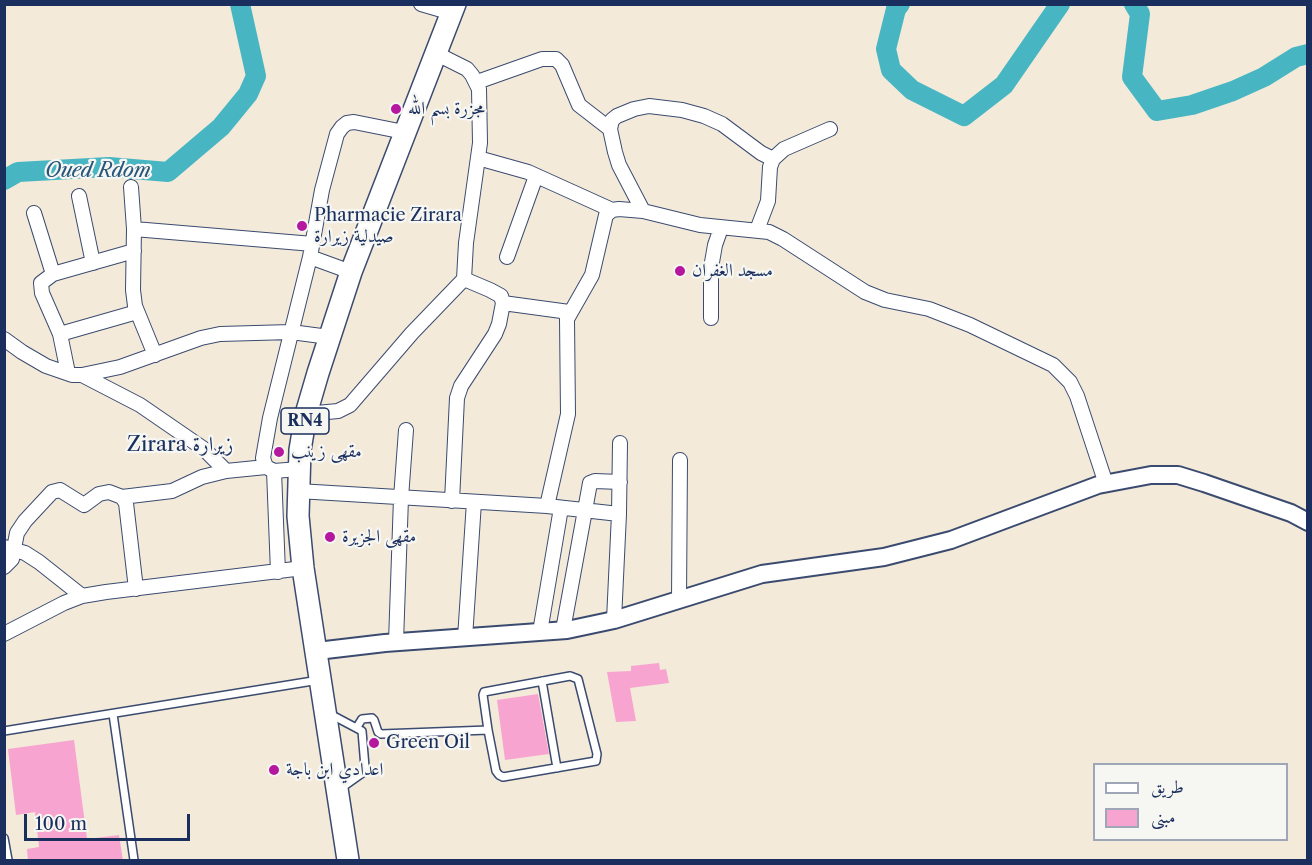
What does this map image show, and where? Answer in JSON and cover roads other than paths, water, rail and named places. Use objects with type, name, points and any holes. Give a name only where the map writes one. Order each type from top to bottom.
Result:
[{"type":"main road","name":"RN4","points":[[348,861],[303,568],[298,491],[299,469],[306,414],[329,337],[351,272],[453,9]]},
{"type":"street","points":[[421,4],[453,9]]},
{"type":"street","points":[[306,414],[338,411],[350,405],[412,333],[464,279],[466,243],[480,143],[479,89],[477,82],[467,69],[435,53]]},
{"type":"street","points":[[477,82],[542,58],[556,59],[562,65],[579,105],[610,129]]},
{"type":"street","points":[[644,211],[619,165],[610,129],[613,118],[634,109],[649,106],[682,110],[704,116],[722,124],[761,153],[773,159]]},
{"type":"street","points":[[278,572],[270,469],[263,462],[264,451],[335,141],[342,127],[354,122],[404,132]]},
{"type":"street","points":[[757,230],[768,201],[770,166],[773,159],[784,149],[830,129]]},
{"type":"street","points":[[478,158],[536,176],[612,210]]},
{"type":"street","points":[[507,257],[536,176]]},
{"type":"street","points":[[131,188],[134,229],[133,290],[137,312],[155,355]]},
{"type":"street","points":[[80,196],[93,263]]},
{"type":"street","points":[[540,632],[554,507],[568,414],[566,333],[569,312],[589,282],[606,215],[612,210],[644,211],[700,225],[769,232],[872,295],[929,309],[970,324],[1053,365],[1066,377],[1077,396],[1106,484]]},
{"type":"street","points":[[34,213],[53,274]]},
{"type":"street","points":[[711,318],[711,268],[721,228]]},
{"type":"street","points":[[134,229],[311,251],[351,272]]},
{"type":"street","points":[[68,374],[60,334],[40,285],[43,280],[53,274],[134,251]]},
{"type":"street","points":[[452,501],[458,398],[461,386],[495,334],[503,303],[501,297],[495,293],[464,279]]},
{"type":"street","points":[[503,303],[569,312]]},
{"type":"street","points":[[60,334],[137,312]]},
{"type":"street","points":[[4,357],[10,342],[46,366],[68,374],[82,375],[120,367],[201,338],[220,334],[291,332],[329,337]]},
{"type":"street","points":[[82,375],[140,405],[204,449],[226,471]]},
{"type":"street","points":[[396,642],[406,430]]},
{"type":"street","points":[[615,621],[620,514],[620,443]]},
{"type":"street","points":[[679,600],[680,460]]},
{"type":"street","points":[[122,497],[172,491],[202,477],[226,471],[299,469]]},
{"type":"street","points":[[317,651],[396,642],[563,630],[615,621],[762,574],[884,557],[951,540],[1106,484],[1151,475],[1178,475],[1291,513],[1308,522]]},
{"type":"street","points":[[563,630],[590,483],[595,481],[620,482]]},
{"type":"street","points":[[4,567],[12,558],[9,548],[25,520],[52,492],[60,490],[84,505],[104,492],[115,493],[126,502],[136,588]]},
{"type":"street","points":[[298,491],[554,507],[620,514]]},
{"type":"street","points":[[465,638],[474,502]]},
{"type":"street","points":[[9,548],[39,562],[82,596]]},
{"type":"street","points":[[4,634],[82,596],[303,568]]},
{"type":"lane","points":[[570,676],[578,679],[597,754],[596,761],[503,777],[496,771],[484,692],[543,681],[570,676]]},
{"type":"lane","points":[[4,731],[321,680]]},
{"type":"lane","points":[[543,681],[557,768]]},
{"type":"lane","points":[[326,712],[362,731],[364,772],[338,790]]},
{"type":"lane","points":[[113,714],[134,861]]},
{"type":"lane","points":[[357,727],[362,719],[372,718],[381,734],[488,730]]},
{"type":"lane","points":[[4,838],[9,861]]},
{"type":"waterway","name":"Oued Rdom","points":[[4,180],[18,172],[109,167],[168,172],[221,127],[248,94],[256,76],[240,4]]},
{"type":"waterway","name":"Oued Rdom","points":[[900,4],[896,9],[886,49],[891,70],[912,90],[964,116],[1004,85],[1060,4]]},
{"type":"waterway","name":"Oued Rdom","points":[[1134,4],[1140,14],[1132,77],[1157,111],[1192,105],[1233,91],[1264,77],[1296,57],[1308,54]]},
{"type":"place","name":"مجزرة بسم الله","points":[[396,109]]},
{"type":"place","name":"Pharmacie Zirara صيدلية زيرارة","points":[[302,226]]},
{"type":"place","name":"مسجد الغفران","points":[[680,271]]},
{"type":"place","name":"مقهى زينب","points":[[279,452]]},
{"type":"place","name":"مقهى الجزيرة","points":[[330,537]]},
{"type":"place","name":"Green Oil","points":[[374,743]]},
{"type":"place","name":"اعدادي ابن باجة","points":[[274,770]]},
{"type":"district","name":"Zirara زيرارة","points":[[180,445]]}]
